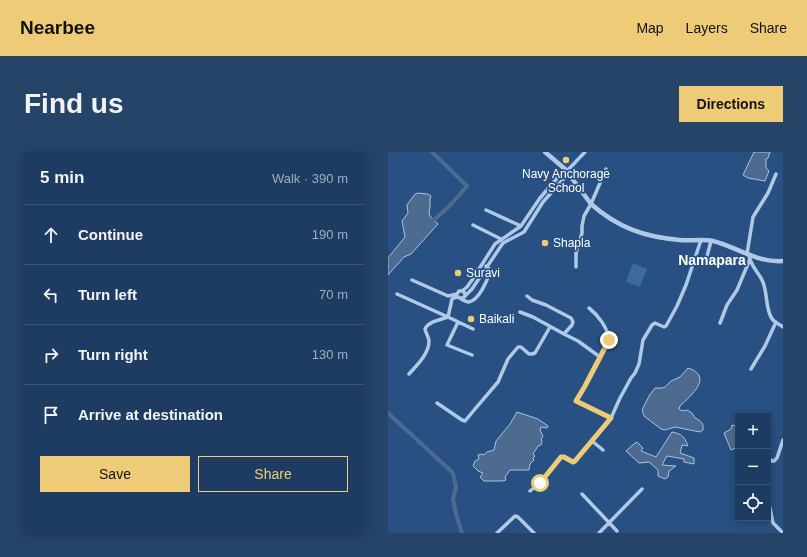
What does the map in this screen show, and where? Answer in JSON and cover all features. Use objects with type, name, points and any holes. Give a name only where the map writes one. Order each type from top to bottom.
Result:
[{"type":"street","points":[[545,152],[566,172],[591,204],[606,216],[636,232],[655,237],[680,240],[711,241],[724,244],[749,256],[783,261]]},
{"type":"street","points":[[458,296],[459,290],[467,287],[495,244],[521,226],[540,198],[585,152]]},
{"type":"street","points":[[576,267],[576,253],[582,233],[584,216],[591,204],[606,169]]},
{"type":"street","points":[[412,280],[448,296],[458,296],[463,298],[472,289],[503,243],[524,232],[543,202],[566,172]]},
{"type":"street","points":[[720,323],[727,305],[737,290],[749,256],[753,217],[768,193],[776,174]]},
{"type":"street","points":[[540,198],[543,202]]},
{"type":"street","points":[[486,210],[521,226]]},
{"type":"street","points":[[530,212],[535,214]]},
{"type":"street","points":[[473,225],[501,239]]},
{"type":"street","points":[[513,231],[516,236]]},
{"type":"street","points":[[530,491],[540,483],[561,457],[573,462],[575,461],[611,418],[620,398],[636,372],[639,364],[643,340],[652,325],[655,323],[664,327],[666,326],[677,306],[686,285],[701,240]]},
{"type":"street","points":[[694,259],[703,262],[706,260],[711,241]]},
{"type":"street","points":[[749,256],[756,272],[762,280],[766,293],[768,310],[771,317],[783,327]]},
{"type":"street","points":[[458,296],[465,301],[470,302],[480,293],[490,272],[487,266],[483,264]]},
{"type":"street","points":[[462,290],[465,295]]},
{"type":"street","points":[[397,294],[473,329]]},
{"type":"street","points":[[448,318],[452,299],[458,296]]},
{"type":"street","points":[[526,296],[571,318],[573,322],[572,325],[564,334]]},
{"type":"street","points":[[589,308],[594,312],[603,325],[609,335],[609,340],[576,401],[611,418]]},
{"type":"street","points":[[520,312],[533,317],[578,341],[600,357]]},
{"type":"street","points":[[409,374],[426,354],[429,345],[429,340],[425,329],[427,326],[430,323],[448,318]]},
{"type":"street","points":[[458,322],[447,345],[472,356]]},
{"type":"street","points":[[751,369],[765,346],[776,322]]},
{"type":"street","points":[[437,403],[465,421],[498,382],[508,359],[518,347],[521,347],[530,354],[535,353],[550,326]]},
{"type":"street","points":[[771,460],[774,461],[777,458],[783,440]]},
{"type":"street","points":[[592,441],[602,450]]},
{"type":"street","points":[[600,533],[642,489]]},
{"type":"street","points":[[582,494],[617,531]]},
{"type":"street","points":[[771,513],[773,523],[783,533]]},
{"type":"street","points":[[497,533],[515,516],[518,517],[534,533]]},
{"type":"shaded area","points":[[754,152],[770,152],[768,158],[766,159],[766,168],[769,171],[765,181],[748,178],[743,175]]},
{"type":"shaded area","points":[[415,194],[428,194],[431,196],[429,211],[430,216],[438,224],[411,254],[404,257],[388,275],[388,258],[405,237],[402,221],[408,213],[407,205]]},
{"type":"shaded area","points":[[633,263],[647,269],[640,287],[626,282]]},
{"type":"shaded area","points":[[688,368],[696,372],[700,381],[694,392],[680,406],[679,409],[682,411],[687,410],[692,413],[695,418],[702,422],[703,430],[700,432],[675,427],[665,430],[661,429],[644,416],[642,410],[655,388],[665,387],[671,381],[680,377]]},
{"type":"shaded area","points":[[517,412],[538,419],[548,426],[547,428],[541,427],[540,430],[543,436],[541,439],[542,441],[541,445],[538,446],[533,454],[535,456],[533,458],[534,460],[530,464],[529,470],[510,470],[505,477],[506,480],[484,481],[480,477],[483,473],[478,471],[473,466],[475,461],[479,459],[478,455],[484,455],[487,452],[494,450],[496,441],[510,424]]},
{"type":"shaded area","points":[[732,425],[735,426],[735,448],[731,450],[724,433],[731,429]]},
{"type":"shaded area","points":[[672,432],[684,438],[688,446],[682,445],[680,453],[694,458],[694,464],[684,462],[684,459],[667,456],[662,465],[676,466],[669,471],[668,477],[665,479],[658,476],[658,470],[649,462],[639,463],[626,451],[637,442],[643,448],[641,451],[656,457]]},
{"type":"waterway","points":[[431,222],[445,210],[467,186],[432,152]]},
{"type":"waterway","points":[[388,413],[453,473],[456,488],[453,499],[462,533]]},
{"type":"place","name":"Navy Anchorage School","points":[[566,160]]},
{"type":"place","name":"Shapla","points":[[545,243]]},
{"type":"place","name":"Suravi","points":[[458,273]]},
{"type":"place","name":"Baikali","points":[[471,319]]},
{"type":"district","name":"Namapara","points":[[712,260]]},
{"type":"route","points":[[540,483],[561,457],[563,456],[573,462],[575,461],[611,418],[576,401],[609,340]]}]
